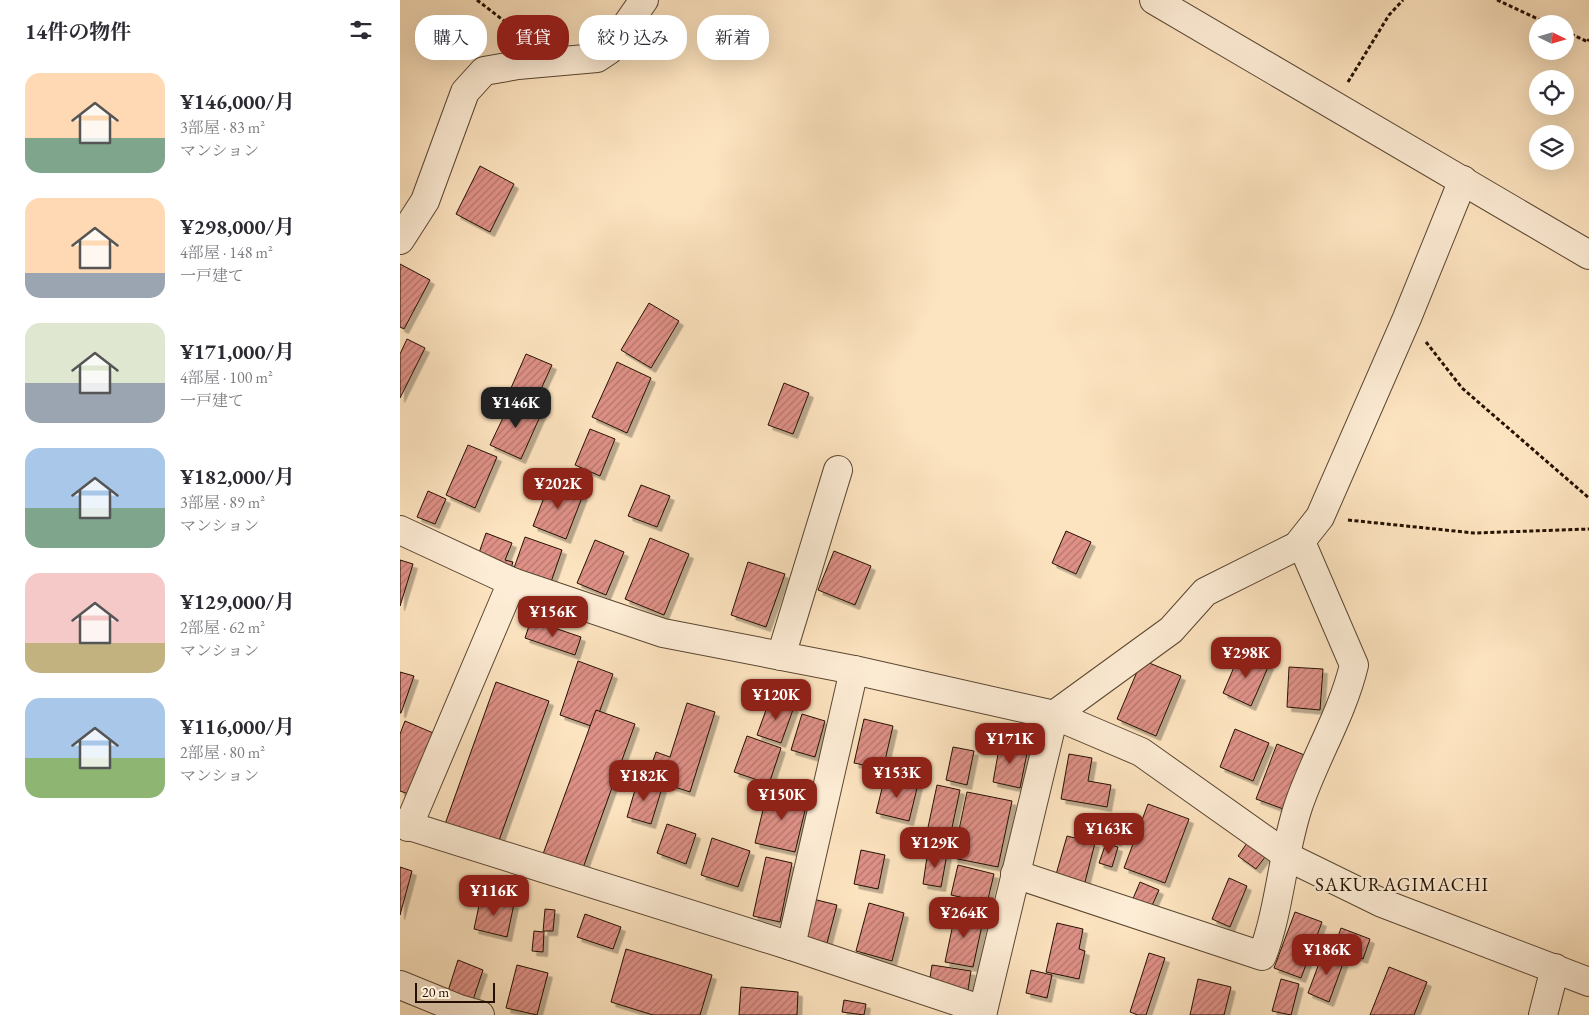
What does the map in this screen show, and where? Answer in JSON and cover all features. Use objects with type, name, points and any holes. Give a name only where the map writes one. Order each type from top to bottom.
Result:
[{"type":"street","points":[[400,240],[425,201],[465,92],[484,71],[518,64],[597,58],[609,50],[644,0]]},
{"type":"street","points":[[1154,0],[1589,255]]},
{"type":"street","points":[[512,582],[404,825],[791,946],[982,1013],[1054,715],[1171,630],[1205,592],[1297,546],[1320,517],[1407,318],[1463,180]]},
{"type":"street","points":[[781,656],[838,470]]},
{"type":"street","points":[[400,530],[512,582],[663,632],[854,670],[1054,715],[1141,752],[1285,853],[1382,903],[1589,982]]},
{"type":"street","points":[[1015,874],[1262,956],[1270,937],[1285,853],[1298,806],[1349,686],[1354,665],[1300,542]]},
{"type":"street","points":[[791,946],[854,670]]},
{"type":"street","points":[[1543,1015],[1555,968]]},
{"type":"street","points":[[400,985],[480,1015]]},
{"type":"path","points":[[477,0],[554,62]]},
{"type":"path","points":[[1334,104],[1389,14],[1403,0]]},
{"type":"path","points":[[1497,0],[1530,15]]},
{"type":"path","points":[[1574,35],[1588,42],[1589,38]]},
{"type":"path","points":[[1407,318],[1462,388],[1589,498]]},
{"type":"path","points":[[1320,517],[1474,533],[1589,529]]},
{"type":"building","points":[[480,166],[514,184],[490,232],[456,214]]},
{"type":"building","points":[[400,264],[430,280],[404,329],[400,327]]},
{"type":"building","points":[[649,303],[679,321],[651,368],[621,350]]},
{"type":"building","points":[[407,339],[425,348],[400,398],[400,354]]},
{"type":"building","points":[[526,354],[552,365],[536,400],[511,388]]},
{"type":"building","points":[[617,362],[651,378],[627,433],[592,417]]},
{"type":"building","points":[[784,383],[809,393],[793,434],[768,425]]},
{"type":"building","points":[[512,399],[542,412],[521,459],[490,445]]},
{"type":"building","points":[[590,429],[615,439],[600,476],[575,465]]},
{"type":"building","points":[[468,445],[497,457],[475,508],[446,495]]},
{"type":"building","points":[[550,482],[583,495],[566,539],[533,526]]},
{"type":"building","points":[[641,485],[670,496],[657,527],[628,516]]},
{"type":"building","points":[[428,491],[446,499],[435,524],[417,517]]},
{"type":"building","points":[[1066,531],[1091,542],[1076,574],[1052,563]]},
{"type":"building","points":[[486,533],[512,543],[505,560],[513,562],[507,580],[474,567]]},
{"type":"building","points":[[525,537],[562,550],[551,582],[514,568]]},
{"type":"building","points":[[650,538],[689,554],[664,615],[625,599]]},
{"type":"building","points":[[595,540],[624,552],[606,595],[577,583]]},
{"type":"building","points":[[834,551],[871,566],[855,605],[818,590]]},
{"type":"building","points":[[400,560],[413,564],[400,606]]},
{"type":"building","points":[[748,562],[785,574],[766,627],[731,615]]},
{"type":"building","points":[[531,620],[581,637],[575,655],[525,638]]},
{"type":"building","points":[[1240,653],[1269,665],[1251,706],[1223,693]]},
{"type":"building","points":[[1142,660],[1181,676],[1156,736],[1117,719]]},
{"type":"building","points":[[578,661],[613,674],[594,727],[560,715]]},
{"type":"building","points":[[1289,667],[1323,669],[1320,710],[1287,707]]},
{"type":"building","points":[[400,672],[414,676],[401,713],[400,713]]},
{"type":"building","points":[[496,682],[549,701],[497,846],[444,827]]},
{"type":"building","points":[[770,699],[794,707],[781,743],[757,735]]},
{"type":"building","points":[[687,703],[715,712],[690,792],[647,778],[656,752],[670,757]]},
{"type":"building","points":[[596,710],[635,724],[583,868],[543,854]]},
{"type":"building","points":[[802,714],[825,721],[815,757],[791,750]]},
{"type":"building","points":[[864,719],[893,726],[883,769],[854,763]]},
{"type":"building","points":[[405,721],[438,735],[414,796],[400,791],[400,734]]},
{"type":"building","points":[[1235,729],[1269,743],[1253,781],[1220,767]]},
{"type":"building","points":[[747,736],[781,748],[769,784],[734,772]]},
{"type":"building","points":[[1000,743],[1028,748],[1020,788],[993,782]]},
{"type":"building","points":[[1277,744],[1307,756],[1286,810],[1256,799]]},
{"type":"building","points":[[953,747],[974,751],[967,785],[946,780]]},
{"type":"building","points":[[1069,754],[1092,758],[1088,781],[1111,785],[1107,807],[1061,799]]},
{"type":"building","points":[[885,776],[918,784],[909,821],[876,813]]},
{"type":"building","points":[[638,780],[662,788],[651,824],[627,817]]},
{"type":"building","points":[[937,785],[960,790],[950,837],[927,832]]},
{"type":"building","points":[[768,789],[808,798],[795,852],[755,843]]},
{"type":"building","points":[[967,792],[1012,801],[998,867],[953,858]]},
{"type":"building","points":[[1148,804],[1189,819],[1165,883],[1124,868]]},
{"type":"building","points":[[1107,821],[1123,826],[1117,842],[1102,836]]},
{"type":"building","points":[[667,824],[696,834],[686,864],[657,853]]},
{"type":"building","points":[[1067,836],[1095,843],[1084,886],[1055,878]]},
{"type":"building","points":[[1252,836],[1271,849],[1256,869],[1238,856]]},
{"type":"building","points":[[712,838],[750,851],[738,887],[701,875]]},
{"type":"building","points":[[1106,843],[1118,847],[1112,867],[1099,863]]},
{"type":"building","points":[[861,850],[885,855],[878,889],[854,884]]},
{"type":"building","points":[[928,850],[947,854],[941,887],[923,884]]},
{"type":"building","points":[[766,857],[792,863],[780,922],[753,916]]},
{"type":"building","points":[[958,865],[994,874],[987,903],[951,895]]},
{"type":"building","points":[[400,867],[412,871],[400,915]]},
{"type":"building","points":[[1229,878],[1247,886],[1230,927],[1212,919]]},
{"type":"building","points":[[1140,882],[1159,890],[1150,910],[1132,901]]},
{"type":"building","points":[[481,896],[514,904],[507,937],[474,929]]},
{"type":"building","points":[[813,899],[837,905],[827,943],[804,937]]},
{"type":"building","points":[[869,903],[904,913],[892,961],[856,951]]},
{"type":"building","points":[[545,909],[555,910],[553,931],[544,931],[543,952],[532,951],[534,931],[543,932]]},
{"type":"building","points":[[956,910],[984,916],[973,967],[945,962]]},
{"type":"building","points":[[1295,912],[1322,922],[1301,978],[1274,968]]},
{"type":"building","points":[[585,914],[621,927],[613,949],[577,937]]},
{"type":"building","points":[[1057,923],[1083,929],[1079,949],[1085,951],[1079,979],[1046,972]]},
{"type":"building","points":[[1341,928],[1370,939],[1363,959],[1334,948]]},
{"type":"building","points":[[626,949],[712,975],[700,1015],[653,1015],[611,1002]]},
{"type":"building","points":[[1324,950],[1345,958],[1329,1002],[1308,993]]},
{"type":"building","points":[[1149,953],[1165,958],[1146,1015],[1138,1015],[1130,1012]]},
{"type":"building","points":[[458,960],[483,970],[473,1000],[448,991]]},
{"type":"building","points":[[517,965],[548,973],[537,1015],[506,1008]]},
{"type":"building","points":[[932,965],[971,971],[967,996],[928,990]]},
{"type":"building","points":[[1389,967],[1427,982],[1414,1015],[1370,1015]]},
{"type":"building","points":[[1031,970],[1052,975],[1047,998],[1026,993]]},
{"type":"building","points":[[1198,979],[1231,987],[1224,1015],[1190,1015]]},
{"type":"building","points":[[1281,979],[1299,984],[1291,1015],[1272,1011]]},
{"type":"building","points":[[741,987],[798,992],[797,1015],[739,1015]]},
{"type":"building","points":[[844,1000],[866,1004],[864,1015],[842,1012]]},
{"type":"district","name":"SAKURAGIMACHI","points":[[1402,884]]}]
